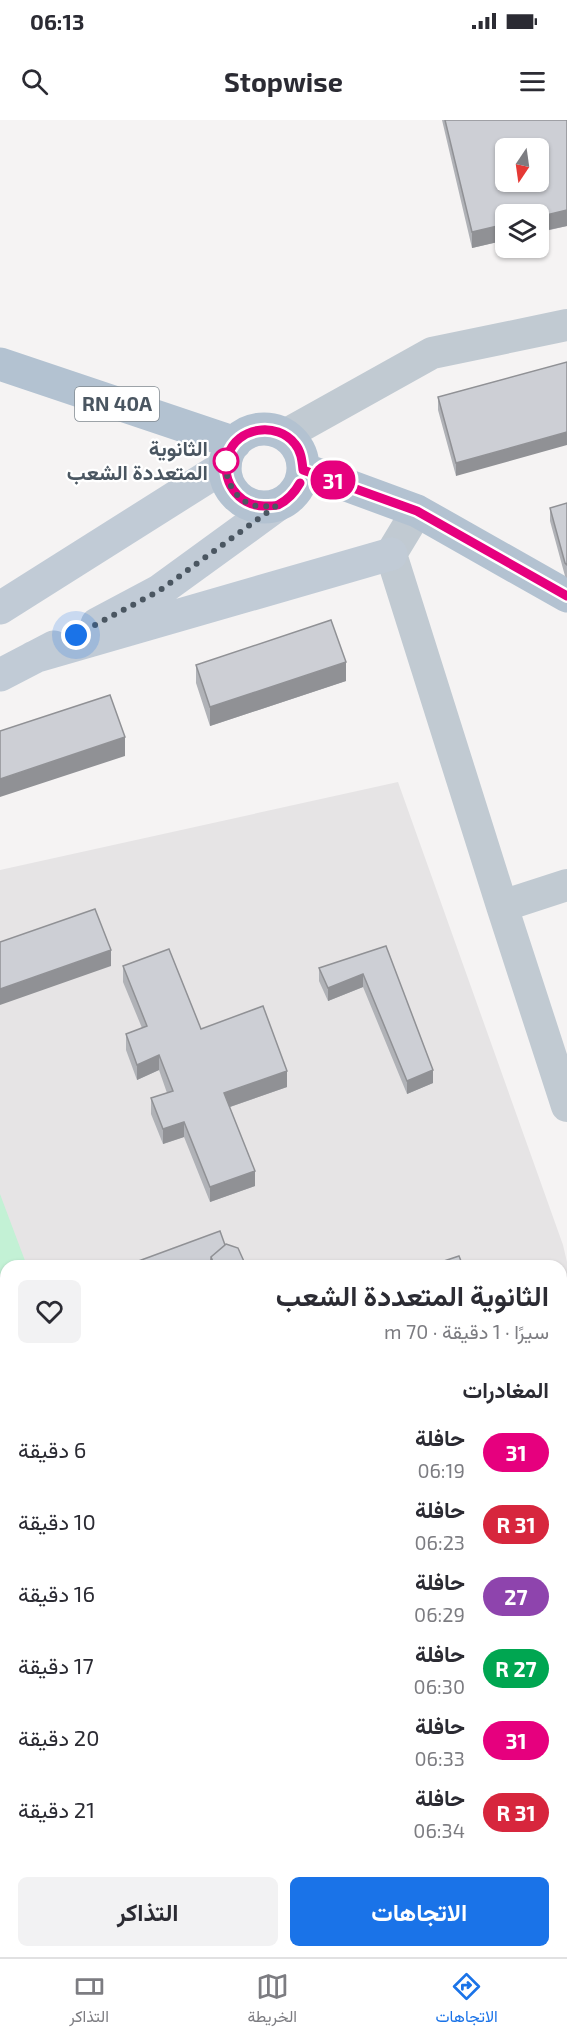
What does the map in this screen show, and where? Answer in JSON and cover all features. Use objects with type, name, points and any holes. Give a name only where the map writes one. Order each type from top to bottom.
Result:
[{"type":"main road","name":"RN 40A","points":[[0,364],[230,454]]},
{"type":"main road","points":[[260,429],[273,430],[285,435],[295,444],[302,456],[303,470],[300,483],[293,494],[276,506],[256,506],[243,500],[233,491],[227,479],[230,454],[247,433],[260,429]]},
{"type":"main road","points":[[303,470],[417,511],[567,596]]},
{"type":"street","points":[[285,435],[432,353],[567,325]]},
{"type":"street","points":[[0,608],[230,454]]},
{"type":"street","points":[[0,675],[159,591],[276,506]]},
{"type":"street","points":[[34,657],[391,554],[417,511]]},
{"type":"street","points":[[391,554],[502,906],[565,1091]]},
{"type":"street","points":[[502,906],[567,885]]},
{"type":"shaded area","points":[[398,782],[567,1260],[0,1260],[0,870]]},
{"type":"green space","points":[[0,1194],[25,1260],[0,1260]]},
{"type":"building","points":[[445,120],[567,120],[567,210],[549,214],[549,204],[495,204],[495,227],[472,232]]},
{"type":"building","points":[[567,362],[567,432],[456,463],[438,397]]},
{"type":"building","points":[[567,503],[567,565],[550,508]]},
{"type":"building","points":[[331,620],[346,662],[210,707],[196,665]]},
{"type":"building","points":[[110,695],[125,737],[0,779],[0,731]]},
{"type":"building","points":[[95,909],[111,950],[0,989],[0,942]]},
{"type":"building","points":[[386,946],[433,1070],[407,1081],[363,974],[328,988],[319,968]]},
{"type":"building","points":[[169,949],[201,1029],[263,1006],[287,1071],[224,1093],[255,1171],[210,1187],[184,1122],[163,1129],[151,1098],[173,1091],[159,1055],[137,1065],[126,1034],[147,1026],[123,966]]},
{"type":"building","points":[[220,1231],[225,1245],[211,1257],[211,1260],[141,1260]]},
{"type":"building","points":[[226,1244],[238,1248],[243,1260],[212,1260],[211,1257]]},
{"type":"building","points":[[459,1256],[461,1260],[447,1260]]},
{"type":"bus line","name":"31","points":[[300,483],[293,494],[276,506],[256,506],[243,500],[233,491],[227,479],[225,466],[228,453],[235,443],[247,433],[260,429],[273,430],[285,435],[295,444],[302,456],[303,470],[417,511],[567,596]]},
{"type":"place","name":"الثانوية المتعددة الشعب","points":[[226,461]]},
{"type":"route","points":[[76,635],[159,591],[276,506],[256,506],[243,500],[233,491],[227,479],[226,461]]}]
